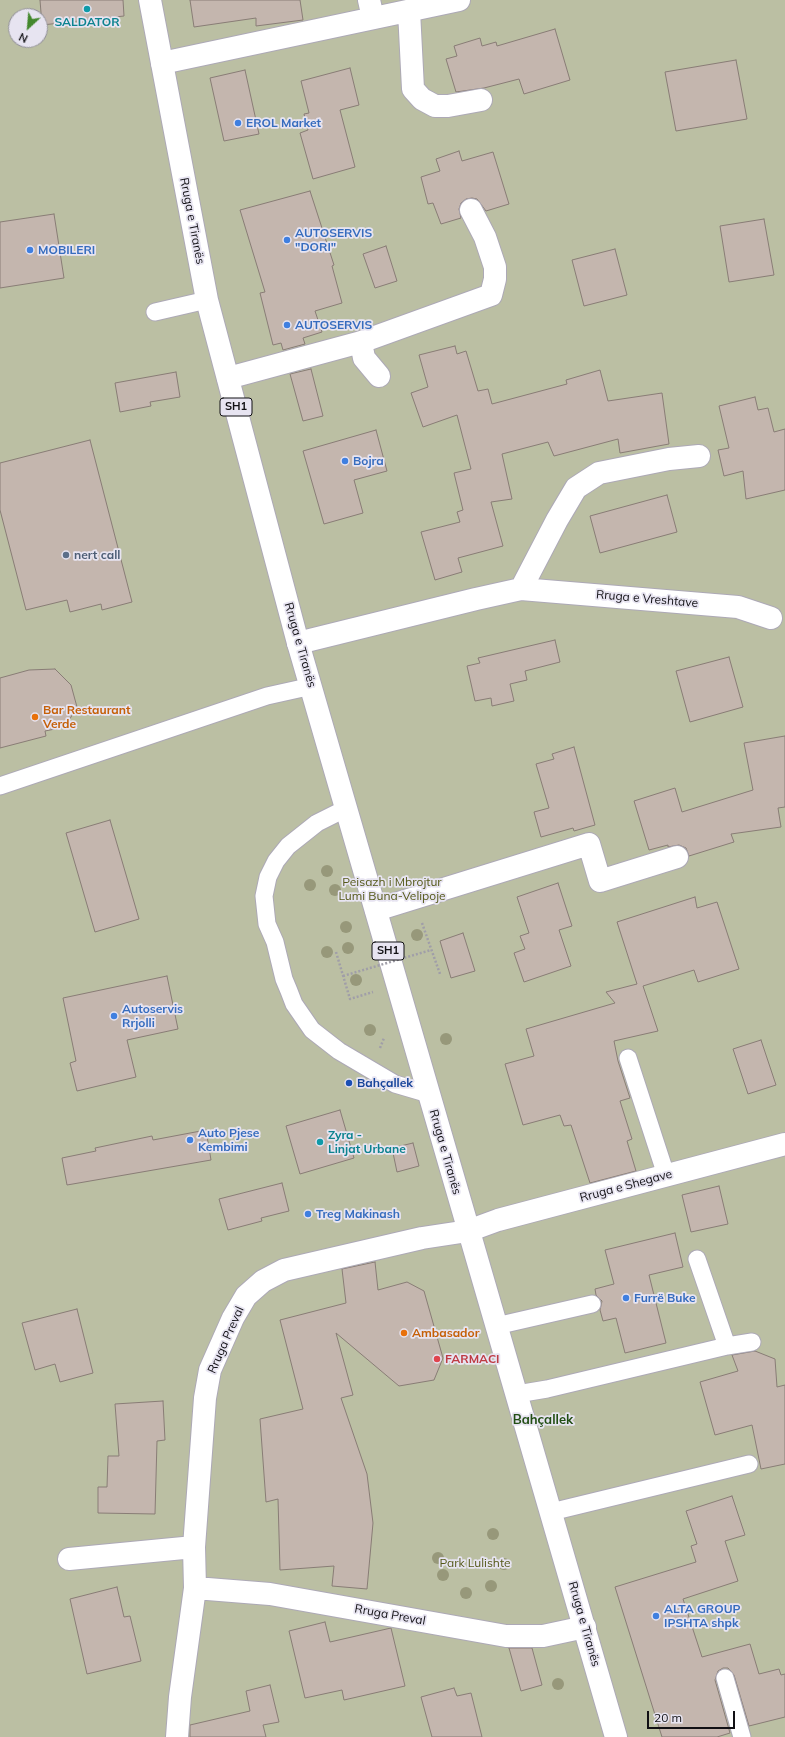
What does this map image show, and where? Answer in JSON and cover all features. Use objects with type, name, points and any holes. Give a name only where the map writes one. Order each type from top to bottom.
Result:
[{"type":"street","name":"Rruga e Tiranës","points":[[150,0],[207,300],[298,643],[312,686],[468,1231],[585,1626],[616,1737]]},
{"type":"street","points":[[162,63],[371,9],[409,11],[459,0]]},
{"type":"street","points":[[409,11],[413,89],[422,99],[435,106],[448,106],[481,100]]},
{"type":"street","points":[[228,378],[362,342],[491,295],[495,279],[495,268],[485,237],[471,210]]},
{"type":"street","points":[[362,342],[364,358],[380,376]]},
{"type":"street","points":[[521,589],[557,520],[576,488],[599,473],[669,459],[699,456]]},
{"type":"street","name":"Rruga e Vreshtave","points":[[298,643],[521,589],[738,607],[771,618]]},
{"type":"street","points":[[376,910],[589,844],[600,881],[677,857]]},
{"type":"street","name":"Rruga e Shegave","points":[[468,1231],[498,1220],[785,1144]]},
{"type":"street","name":"Rruga Preval","points":[[177,1737],[180,1697],[195,1588],[194,1547],[205,1398],[210,1370],[233,1318],[246,1296],[262,1281],[284,1270],[422,1238],[468,1231]]},
{"type":"street","points":[[69,1559],[194,1547]]},
{"type":"street","name":"Rruga Preval","points":[[195,1588],[270,1594],[506,1636],[543,1636],[585,1626]]},
{"type":"lane","points":[[155,312],[207,300]]},
{"type":"lane","points":[[0,786],[267,696],[312,686]]},
{"type":"lane","points":[[347,808],[317,823],[288,846],[276,861],[268,877],[264,896],[264,910],[267,924],[275,942],[284,979],[294,1004],[304,1019],[322,1038],[339,1051],[395,1084],[429,1094]]},
{"type":"lane","points":[[628,1058],[666,1175]]},
{"type":"lane","points":[[697,1259],[727,1346]]},
{"type":"lane","points":[[496,1326],[592,1304]]},
{"type":"lane","points":[[517,1394],[546,1389],[727,1346],[752,1342]]},
{"type":"lane","points":[[551,1512],[749,1464]]},
{"type":"lane","points":[[725,1678],[742,1737]]},
{"type":"path","points":[[421,920],[440,974]]},
{"type":"path","points":[[343,976],[431,950]]},
{"type":"path","points":[[336,952],[350,999],[376,992]]},
{"type":"path","points":[[367,1067],[384,1043],[384,1036]]},
{"type":"green space","name":"Peisazh i Mbrojtur Lumi Buna-Velipoje","points":[[0,0],[785,0],[785,1737],[0,1737]]},
{"type":"building","points":[[40,0],[123,0],[124,16],[48,24],[48,8],[41,8]]},
{"type":"building","points":[[190,0],[300,0],[303,20],[256,26],[256,18],[194,27]]},
{"type":"building","points":[[555,29],[570,80],[524,94],[519,79],[484,88],[456,92],[446,59],[457,56],[454,46],[480,38],[482,46],[496,42],[497,46]]},
{"type":"building","points":[[736,60],[747,119],[676,131],[665,72]]},
{"type":"building","points":[[350,68],[359,105],[340,110],[355,167],[313,179],[300,133],[308,130],[304,114],[309,113],[301,81]]},
{"type":"building","points":[[245,70],[259,134],[224,141],[210,78]]},
{"type":"building","points":[[459,151],[462,161],[493,152],[509,204],[486,211],[477,199],[466,199],[461,203],[459,209],[461,218],[441,224],[433,203],[428,204],[421,177],[440,171],[436,159]]},
{"type":"building","points":[[310,191],[334,265],[332,266],[342,303],[315,311],[322,332],[303,338],[305,344],[283,350],[281,343],[273,345],[260,293],[265,292],[240,210]]},
{"type":"building","name":"MOBILERI","points":[[54,214],[64,278],[0,288],[0,222]]},
{"type":"building","points":[[764,219],[774,275],[729,282],[720,226]]},
{"type":"building","points":[[386,246],[397,281],[375,288],[363,254]]},
{"type":"building","points":[[615,249],[627,295],[584,306],[572,260]]},
{"type":"building","points":[[455,346],[457,354],[466,351],[478,391],[488,389],[492,404],[567,384],[566,380],[600,370],[608,401],[662,393],[669,444],[620,453],[618,439],[554,456],[548,442],[502,454],[512,499],[491,502],[503,546],[458,558],[462,572],[435,580],[421,532],[460,522],[457,512],[463,510],[454,473],[471,469],[457,415],[423,427],[411,393],[428,387],[419,355]]},
{"type":"building","points":[[311,369],[323,416],[303,421],[290,374]]},
{"type":"building","points":[[176,372],[180,397],[150,402],[151,406],[120,412],[115,383]]},
{"type":"building","points":[[755,397],[758,410],[768,408],[774,432],[785,429],[785,490],[746,499],[743,471],[724,476],[718,450],[729,448],[719,406]]},
{"type":"building","name":"Bojra","points":[[376,430],[387,471],[354,480],[363,513],[324,524],[303,451]]},
{"type":"building","name":"nert call","points":[[90,440],[132,602],[102,610],[101,604],[70,612],[67,600],[26,610],[0,510],[0,463]]},
{"type":"building","points":[[667,495],[677,532],[600,553],[590,516]]},
{"type":"building","points":[[555,640],[560,662],[525,671],[527,680],[510,684],[514,701],[492,706],[491,698],[475,701],[467,666],[480,663],[478,658]]},
{"type":"building","points":[[729,657],[743,707],[690,722],[676,671]]},
{"type":"building","name":"Bar Restaurant Verde","points":[[55,669],[71,685],[77,707],[65,727],[45,731],[46,736],[0,748],[0,678],[29,670]]},
{"type":"building","points":[[785,736],[785,807],[778,808],[781,827],[731,834],[734,842],[689,856],[686,848],[679,845],[668,847],[668,845],[649,850],[634,801],[675,788],[682,812],[753,790],[744,743]]},
{"type":"building","points":[[574,747],[595,825],[574,831],[573,828],[541,837],[534,812],[549,808],[536,764],[554,759],[552,754]]},
{"type":"building","points":[[110,820],[139,919],[95,932],[66,833]]},
{"type":"building","points":[[558,883],[572,926],[559,930],[571,966],[524,982],[514,953],[525,949],[520,936],[529,933],[517,897]]},
{"type":"building","points":[[695,897],[697,908],[717,902],[739,969],[698,982],[694,970],[643,986],[658,1031],[614,1041],[618,1061],[630,1098],[620,1101],[632,1139],[627,1141],[636,1171],[590,1183],[571,1125],[564,1126],[560,1115],[523,1125],[505,1064],[534,1056],[526,1029],[615,1003],[606,992],[637,984],[617,922]]},
{"type":"building","points":[[463,933],[475,971],[451,978],[440,941]]},
{"type":"building","points":[[167,976],[178,1029],[127,1040],[136,1077],[77,1091],[70,1063],[76,1061],[63,998]]},
{"type":"building","points":[[761,1040],[776,1085],[748,1094],[733,1049]]},
{"type":"building","name":"Zyra - Linjat Urbane","points":[[340,1110],[354,1158],[300,1174],[286,1126]]},
{"type":"building","points":[[206,1130],[211,1160],[67,1185],[62,1158],[96,1151],[95,1148],[152,1136],[153,1140]]},
{"type":"building","points":[[413,1143],[419,1166],[397,1172],[392,1148]]},
{"type":"building","points":[[282,1183],[289,1211],[261,1218],[262,1221],[228,1230],[219,1199]]},
{"type":"building","points":[[719,1186],[728,1224],[691,1232],[682,1195]]},
{"type":"building","points":[[675,1233],[683,1267],[649,1275],[666,1343],[625,1353],[616,1318],[603,1321],[600,1310],[602,1301],[596,1295],[595,1289],[614,1284],[605,1250]]},
{"type":"building","points":[[375,1262],[378,1290],[407,1282],[424,1291],[443,1358],[434,1380],[399,1386],[336,1333],[353,1395],[341,1398],[367,1474],[373,1523],[367,1589],[332,1586],[334,1566],[280,1570],[278,1499],[266,1502],[260,1419],[303,1409],[280,1320],[346,1303],[342,1269]]},
{"type":"building","points":[[77,1309],[93,1373],[60,1382],[55,1364],[35,1370],[22,1323]]},
{"type":"building","points":[[755,1351],[775,1359],[777,1387],[785,1385],[785,1464],[761,1469],[752,1425],[715,1435],[700,1382],[738,1371],[732,1355]]},
{"type":"building","points":[[163,1401],[165,1440],[157,1441],[155,1514],[98,1513],[98,1487],[107,1487],[108,1456],[119,1456],[115,1404]]},
{"type":"building","points":[[732,1496],[745,1535],[725,1541],[738,1581],[683,1599],[702,1657],[750,1644],[759,1674],[779,1669],[781,1675],[785,1674],[785,1717],[749,1726],[734,1675],[728,1668],[723,1668],[718,1671],[715,1680],[730,1733],[717,1737],[662,1737],[615,1587],[696,1562],[691,1546],[697,1544],[686,1511]]},
{"type":"building","points":[[117,1587],[124,1617],[130,1616],[141,1661],[87,1674],[70,1599]]},
{"type":"building","points":[[325,1622],[330,1642],[391,1628],[405,1686],[344,1700],[342,1690],[305,1698],[289,1631]]},
{"type":"building","points":[[509,1648],[532,1648],[542,1685],[521,1691]]},
{"type":"building","points":[[270,1685],[279,1722],[263,1725],[266,1737],[190,1737],[190,1725],[250,1711],[246,1691]]},
{"type":"building","points":[[454,1688],[457,1696],[471,1693],[482,1737],[432,1737],[421,1697]]},
{"type":"place","name":"SALDATOR","points":[[87,9]]},
{"type":"place","name":"EROL Market","points":[[238,123]]},
{"type":"place","name":"AUTOSERVIS \"DORI\"","points":[[287,240]]},
{"type":"place","name":"MOBILERI","points":[[30,250]]},
{"type":"place","name":"AUTOSERVIS","points":[[287,325]]},
{"type":"place","name":"Bojra","points":[[345,461]]},
{"type":"place","name":"nert call","points":[[66,555]]},
{"type":"place","name":"Bar Restaurant Verde","points":[[35,717]]},
{"type":"place","name":"Autoservis Rrjolli","points":[[114,1016]]},
{"type":"place","name":"Bahçallek","points":[[349,1083]]},
{"type":"place","name":"Auto Pjese Kembimi","points":[[190,1140]]},
{"type":"place","name":"Zyra - Linjat Urbane","points":[[320,1142]]},
{"type":"place","name":"Treg Makinash","points":[[308,1214]]},
{"type":"place","name":"Furrë Buke","points":[[626,1298]]},
{"type":"place","name":"Ambasador","points":[[404,1333]]},
{"type":"place","name":"FARMACI","points":[[437,1359]]},
{"type":"place","name":"ALTA GROUP IPSHTA shpk","points":[[656,1616]]},
{"type":"district","name":"Bahçallek","points":[[543,1420]]},
{"type":"park label","name":"Park Lulishte","points":[[475,1563]]}]
